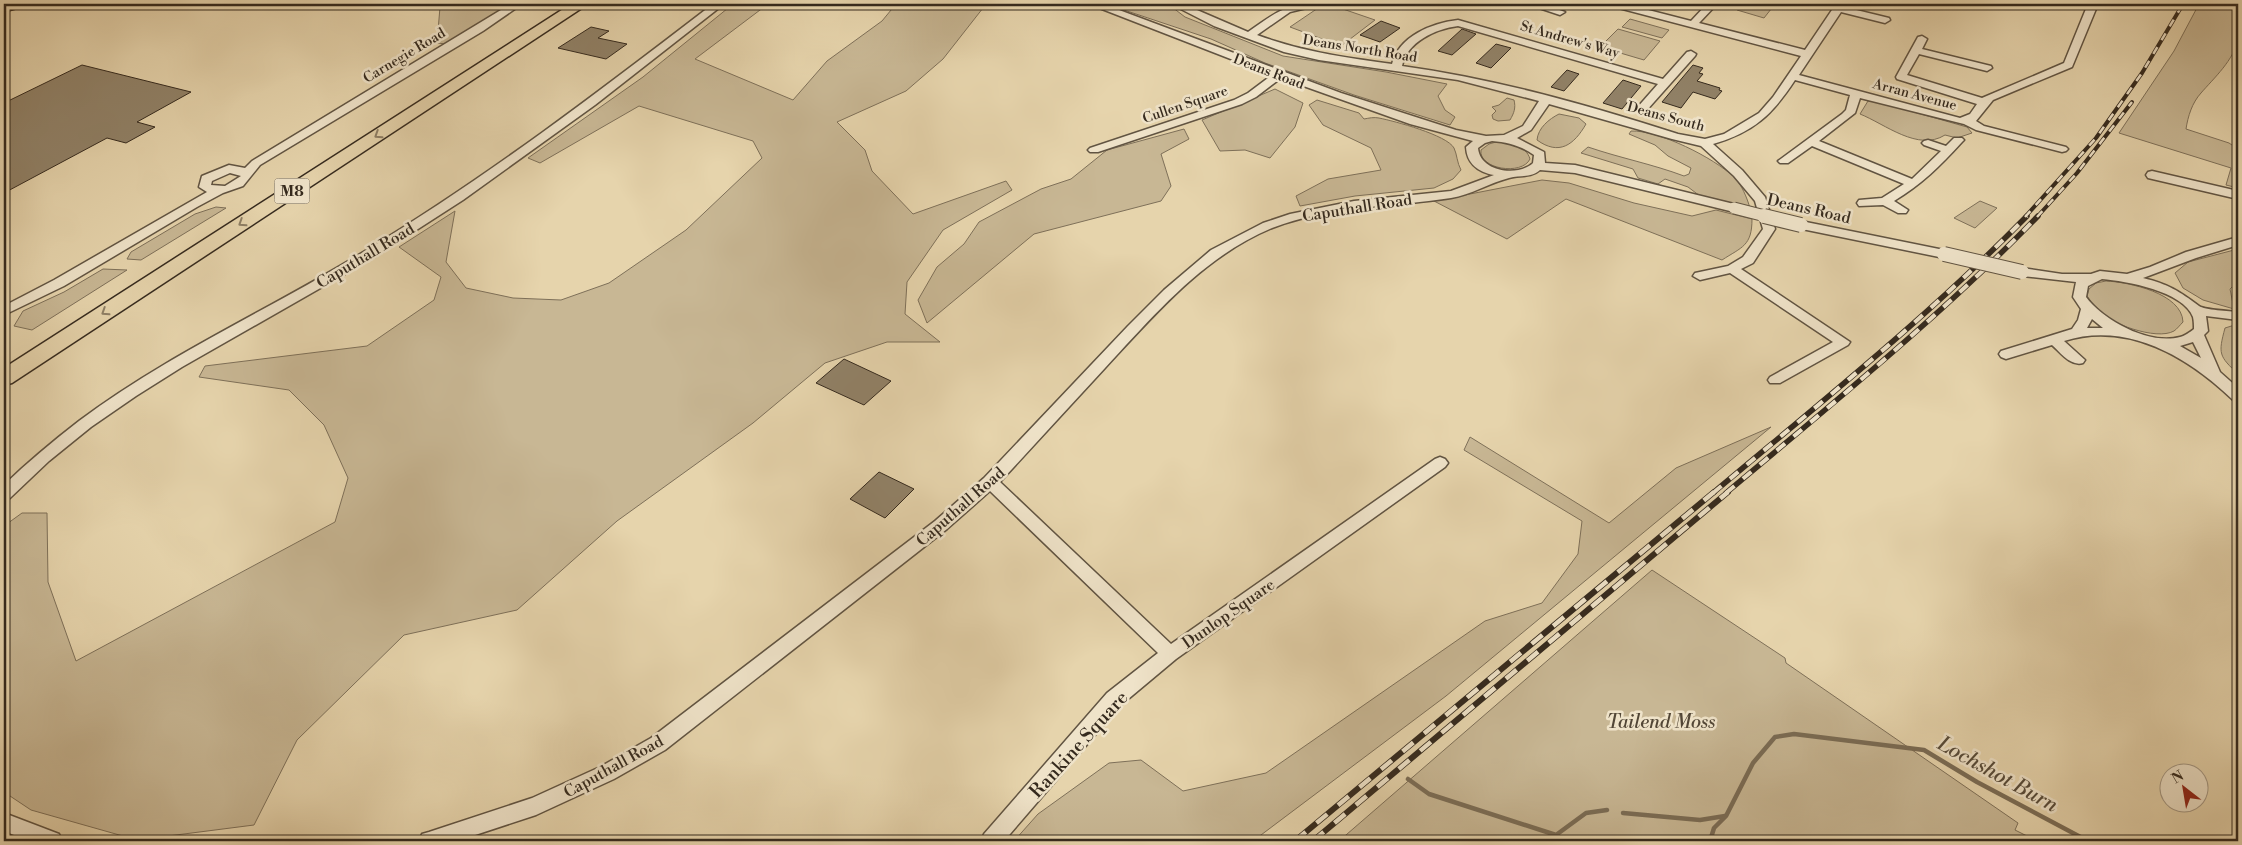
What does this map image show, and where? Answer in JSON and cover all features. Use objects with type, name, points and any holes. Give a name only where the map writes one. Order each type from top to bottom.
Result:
[{"type":"highway","name":"M8","points":[[4,359],[560,4]]},
{"type":"highway","name":"M8","points":[[4,378],[581,4]]},
{"type":"main road","points":[[4,8],[18,4]]},
{"type":"street","name":"Carnegie Road","points":[[4,310],[81,272],[133,239],[220,190],[240,183],[256,163],[424,63],[517,4]]},
{"type":"street","name":"Caputhall Road","points":[[4,494],[23,475],[94,417],[246,323],[369,254],[474,187],[719,4]]},
{"type":"street","name":"Deans Road","points":[[1094,4],[1144,21],[1279,75],[1446,132],[1485,139],[1508,138]]},
{"type":"street","name":"Deans North Road","points":[[1176,4],[1195,14],[1288,50],[1319,57],[1458,77],[1546,100]]},
{"type":"street","points":[[1249,36],[1287,10],[1304,4]]},
{"type":"street","points":[[1532,4],[1560,12]]},
{"type":"street","points":[[1614,4],[1694,23],[1807,54]]},
{"type":"street","points":[[1694,23],[1712,4]]},
{"type":"street","name":"Arran Avenue","points":[[1791,76],[1967,121],[1974,118],[1983,102],[2068,65],[2093,4]]},
{"type":"street","name":"Deans South","points":[[1546,100],[1676,137],[1705,143],[1714,142],[1728,136],[1762,115],[1776,99],[1840,6],[1885,20]]},
{"type":"street","name":"St Andrew's Way","points":[[1396,69],[1401,53],[1430,31],[1447,24],[1458,23],[1666,83]]},
{"type":"street","points":[[1922,38],[1901,77],[1983,102]]},
{"type":"street","points":[[1915,50],[1956,65],[1987,68]]},
{"type":"street","points":[[1642,109],[1691,54]]},
{"type":"street","name":"Cullen Square","points":[[1094,150],[1238,102],[1252,95],[1279,75]]},
{"type":"street","points":[[1784,161],[1812,142],[1851,111],[1856,94]]},
{"type":"street","points":[[1508,138],[1526,128],[1546,100]]},
{"type":"street","points":[[1967,121],[1980,128],[2062,149]]},
{"type":"street","points":[[1526,128],[1526,145]]},
{"type":"street","name":"Carnegie Road","points":[[133,239],[204,185],[206,179],[307,132]]},
{"type":"street","name":"Deans Road","points":[[1446,132],[1464,143],[1471,150],[1474,160],[1484,168]]},
{"type":"street","points":[[1478,185],[1484,168],[1509,174],[1534,171],[1540,160],[1526,145],[1508,138]]},
{"type":"street","points":[[1471,150],[1476,143],[1485,139]]},
{"type":"street","points":[[1863,203],[1885,201],[1913,184],[1939,161],[1958,140]]},
{"type":"street","points":[[1812,142],[1913,184]]},
{"type":"street","points":[[1700,276],[1732,269],[1748,260],[1769,229],[1762,200],[1738,173],[1705,143]]},
{"type":"street","points":[[1928,143],[1948,150]]},
{"type":"street","name":"Deans Road","points":[[1540,160],[1800,224],[2037,275],[2062,278],[2089,278],[2100,275],[2131,277]]},
{"type":"street","points":[[230,169],[239,169],[247,173]]},
{"type":"street","name":"Caputhall Road","points":[[430,841],[536,806],[606,773],[658,744],[941,525],[990,482],[1133,329],[1169,293],[1216,253],[1267,226],[1294,217],[1354,205],[1452,194],[1509,174]]},
{"type":"street","points":[[2152,175],[2201,191],[2238,196]]},
{"type":"street","points":[[204,185],[209,189],[220,190]]},
{"type":"street","points":[[1885,201],[1902,210]]},
{"type":"street","points":[[2131,277],[2190,255],[2238,241]]},
{"type":"street","points":[[2160,287],[2162,275],[2169,264]]},
{"type":"street","points":[[1732,269],[1843,342],[1775,380]]},
{"type":"street","name":"Deans Road","points":[[2037,275],[2103,322],[2123,332]]},
{"type":"street","points":[[2131,277],[2160,287],[2181,298],[2196,311],[2202,325],[2201,331],[2197,336],[2188,340],[2160,342]]},
{"type":"street","points":[[2077,332],[2085,320],[2083,306],[2077,292],[2080,284],[2089,278]]},
{"type":"street","points":[[2196,311],[2238,316]]},
{"type":"street","points":[[2006,354],[2077,332],[2123,332],[2160,342],[2186,354],[2216,376],[2238,396]]},
{"type":"street","points":[[2197,336],[2204,355],[2216,376]]},
{"type":"street","points":[[2055,340],[2078,360]]},
{"type":"street","name":"Dunlop Square","points":[[990,482],[1170,654],[1440,463]]},
{"type":"street","name":"Rankine Square","points":[[991,841],[1114,699],[1170,654]]},
{"type":"street","points":[[4,822],[52,841]]},
{"type":"green space","points":[[446,4],[511,4],[446,44],[437,43],[440,7]]},
{"type":"green space","points":[[733,4],[768,4],[695,59],[793,100],[827,61],[882,21],[896,4],[990,4],[983,8],[943,59],[906,91],[837,122],[865,150],[872,171],[913,214],[1006,181],[1012,190],[943,230],[907,282],[905,314],[940,342],[887,342],[825,363],[753,423],[617,521],[517,610],[404,635],[297,740],[254,825],[137,840],[31,810],[4,792],[4,526],[22,513],[47,513],[48,582],[76,661],[335,522],[348,478],[324,425],[289,390],[199,377],[205,366],[367,346],[434,300],[441,277],[399,247],[455,211],[446,262],[466,288],[513,298],[561,300],[609,283],[686,230],[762,158],[753,141],[639,106],[540,163],[528,158],[643,77]]},
{"type":"green space","points":[[1106,4],[1168,4],[1185,17],[1283,56],[1386,72],[1447,84],[1438,96],[1445,110],[1455,117],[1450,125],[1354,95],[1265,63],[1211,39]]},
{"type":"green space","points":[[1743,4],[1775,4],[1764,18],[1737,10]]},
{"type":"green space","points":[[2199,4],[2238,4],[2239,35],[2236,47],[2228,61],[2195,101],[2186,129],[2229,143],[2238,149],[2238,188],[2226,185],[2231,168],[2119,133],[2174,51]]},
{"type":"green space","points":[[1321,6],[1340,8],[1375,20],[1341,46],[1290,27]]},
{"type":"green space","points":[[1630,19],[1669,30],[1662,38],[1622,27]]},
{"type":"green space","points":[[1618,29],[1660,41],[1644,60],[1600,47]]},
{"type":"green space","points":[[1275,89],[1303,103],[1295,127],[1270,158],[1245,150],[1220,151],[1202,120]]},
{"type":"green space","points":[[1507,98],[1514,100],[1515,103],[1510,120],[1498,121],[1493,119],[1492,115],[1496,111],[1492,107],[1499,105]]},
{"type":"green space","points":[[1317,100],[1359,113],[1364,119],[1386,120],[1420,129],[1441,138],[1454,148],[1461,170],[1453,179],[1434,188],[1355,196],[1300,206],[1296,196],[1328,179],[1381,170],[1371,148],[1323,125],[1309,105]]},
{"type":"green space","points":[[1868,101],[1875,101],[1967,127],[1972,133],[1957,138],[1945,135],[1935,139],[1924,140],[1902,135],[1860,114]]},
{"type":"green space","points":[[1559,114],[1579,118],[1586,124],[1571,143],[1559,148],[1545,145],[1537,140],[1539,132],[1545,124]]},
{"type":"green space","points":[[1184,129],[1189,139],[1161,154],[1171,186],[1161,201],[1034,234],[927,323],[918,300],[937,267],[964,244],[979,222],[1041,189],[1071,179],[1107,150]]},
{"type":"green space","points":[[1631,131],[1643,132],[1671,140],[1686,146],[1713,162],[1737,180],[1750,208],[1700,196],[1688,187],[1665,179],[1658,184],[1638,178],[1633,169],[1581,153],[1588,147],[1684,176],[1689,174],[1691,168],[1668,156],[1655,145],[1629,134]]},
{"type":"green space","points":[[1496,142],[1511,144],[1521,148],[1528,154],[1530,159],[1519,167],[1510,169],[1493,166],[1482,157],[1481,150],[1489,144]]},
{"type":"green space","points":[[1542,180],[1569,183],[1634,203],[1692,216],[1716,210],[1752,219],[1752,228],[1744,245],[1722,260],[1566,199],[1507,239],[1434,201]]},
{"type":"green space","points":[[1980,201],[1997,208],[1975,228],[1954,218]]},
{"type":"green space","points":[[216,207],[226,208],[141,260],[127,259],[131,252],[195,214]]},
{"type":"green space","points":[[2238,249],[2238,281],[2230,289],[2234,309],[2203,300],[2183,288],[2175,273],[2188,262]]},
{"type":"green space","points":[[103,269],[127,270],[32,330],[14,326],[23,311],[64,292]]},
{"type":"green space","points":[[2106,281],[2140,287],[2164,297],[2174,304],[2180,312],[2183,322],[2174,331],[2166,334],[2156,334],[2133,329],[2111,320],[2096,310],[2087,296],[2089,289],[2096,283]]},
{"type":"green space","points":[[2238,324],[2238,374],[2224,358],[2221,344],[2225,328]]},
{"type":"green space","points":[[1771,427],[1446,696],[1253,841],[1014,841],[1038,814],[1109,763],[1141,760],[1183,791],[1266,773],[1485,621],[1542,603],[1578,554],[1582,521],[1464,450],[1470,437],[1609,523],[1676,468]]},
{"type":"green space","name":"Tailend Moss","points":[[1652,570],[1785,658],[1786,663],[2018,823],[2015,830],[2037,841],[1339,841]]},
{"type":"building","points":[[1381,21],[1400,28],[1380,42],[1360,35]]},
{"type":"building","points":[[591,27],[609,31],[598,38],[627,44],[606,59],[558,48]]},
{"type":"building","points":[[1462,29],[1476,34],[1452,55],[1438,51]]},
{"type":"building","points":[[1496,44],[1511,48],[1491,68],[1476,63]]},
{"type":"building","points":[[82,65],[191,92],[137,122],[155,127],[126,143],[107,138],[4,193],[4,103]]},
{"type":"building","points":[[1693,65],[1703,68],[1699,73],[1703,74],[1697,81],[1720,88],[1719,90],[1722,91],[1715,99],[1693,92],[1681,108],[1662,102]]},
{"type":"building","points":[[1567,70],[1579,74],[1564,91],[1551,87]]},
{"type":"building","points":[[1623,80],[1641,86],[1622,109],[1603,103]]},
{"type":"building","points":[[844,359],[891,381],[864,405],[816,383]]},
{"type":"building","points":[[879,472],[914,489],[885,518],[850,499]]},
{"type":"waterway","name":"Lochshot Burn","points":[[1710,841],[1714,828],[1726,816],[1753,763],[1775,737],[1794,734],[1924,750],[1977,782],[2088,841]]},
{"type":"waterway","points":[[1408,779],[1429,794],[1556,835],[1586,813],[1607,810]]},
{"type":"waterway","points":[[1623,813],[1700,820],[1725,816]]},
{"type":"railway","points":[[2025,217],[2096,138],[2142,73],[2183,4]]},
{"type":"railway","points":[[2037,217],[2077,173],[2132,102]]},
{"type":"railway","points":[[1713,493],[1913,324],[2027,216]]},
{"type":"railway","points":[[1726,493],[1925,324],[2037,217]]},
{"type":"railway","points":[[1295,841],[1714,492]]},
{"type":"railway","points":[[1313,841],[1728,492]]}]
